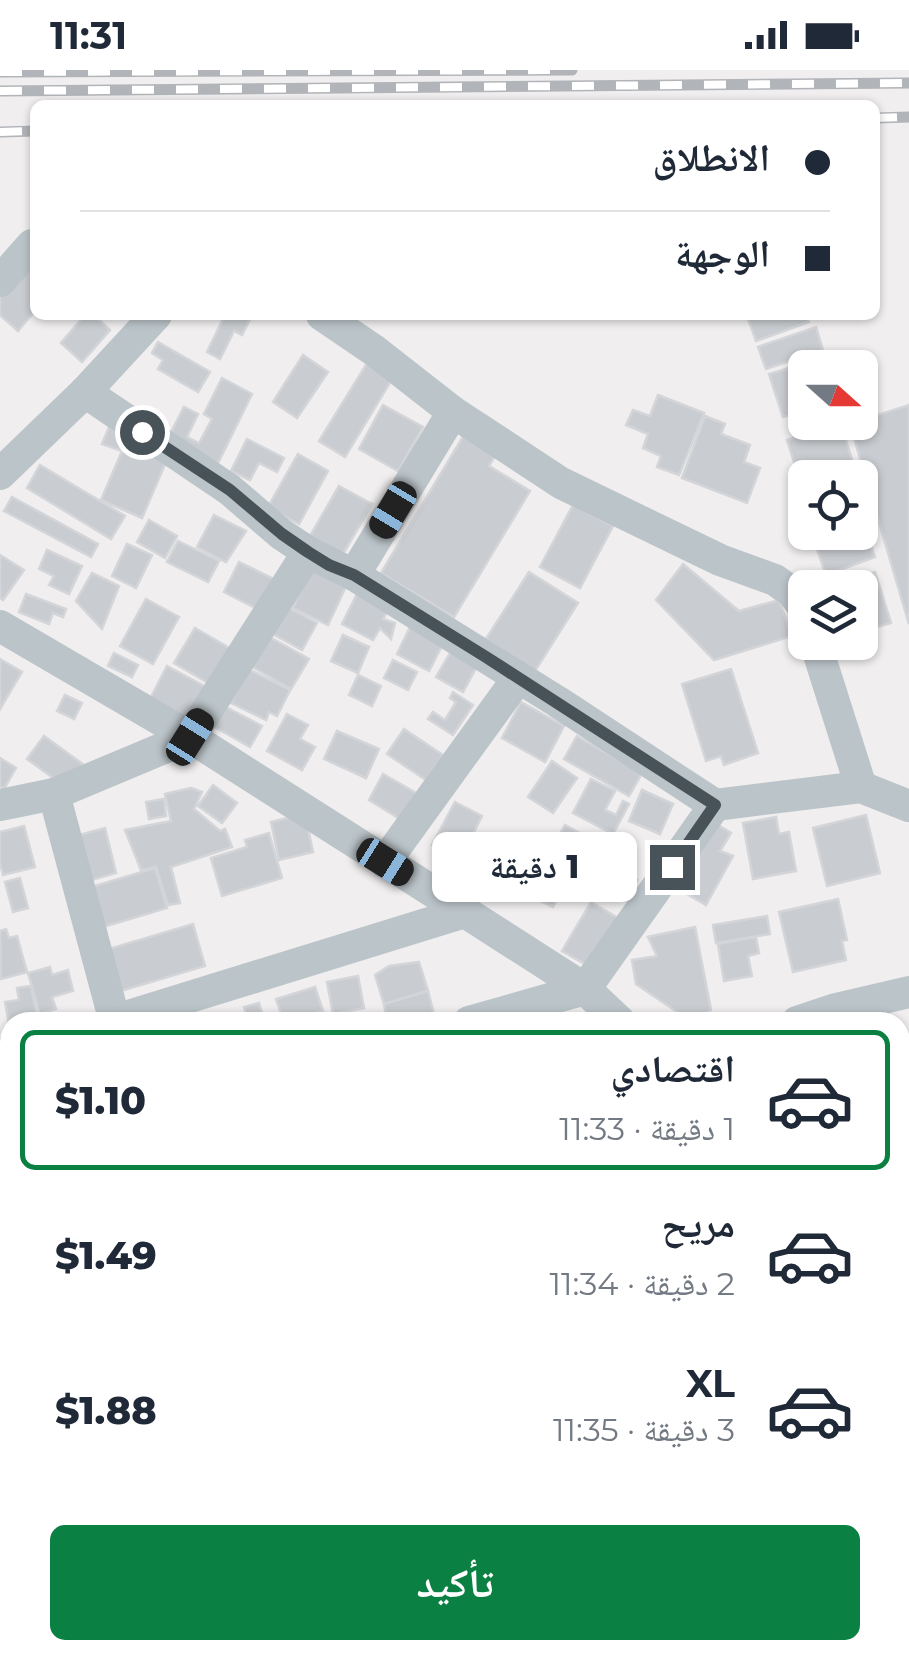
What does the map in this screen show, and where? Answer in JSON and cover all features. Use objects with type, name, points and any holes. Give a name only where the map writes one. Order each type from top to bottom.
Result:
[{"type":"street","points":[[0,281],[30,247]]},
{"type":"street","points":[[0,474],[151,320]]},
{"type":"street","points":[[329,320],[453,412],[561,483],[788,589]]},
{"type":"street","points":[[84,392],[230,490],[308,552],[354,575],[715,805],[861,787],[909,806]]},
{"type":"street","points":[[354,575],[453,412]]},
{"type":"street","points":[[0,805],[54,794],[190,737],[308,552]]},
{"type":"street","points":[[0,626],[190,737],[586,990],[609,1012]]},
{"type":"street","points":[[822,660],[861,787]]},
{"type":"street","points":[[385,862],[518,678]]},
{"type":"street","points":[[54,794],[110,1012]]},
{"type":"street","points":[[506,1012],[586,990],[715,805]]},
{"type":"street","points":[[145,1012],[465,912]]},
{"type":"street","points":[[827,1012],[909,992]]},
{"type":"building","points":[[30,268],[30,317],[18,331],[0,315],[0,294]]},
{"type":"building","points":[[81,320],[99,320],[110,330],[82,362],[61,343]]},
{"type":"building","points":[[223,320],[250,320],[242,335],[234,331],[220,359],[207,352]]},
{"type":"building","points":[[748,320],[809,322],[756,341]]},
{"type":"building","points":[[816,327],[823,350],[788,350],[788,362],[766,369],[758,347]]},
{"type":"building","points":[[158,342],[210,372],[198,392],[158,369],[163,360],[152,353]]},
{"type":"building","points":[[303,355],[328,372],[297,418],[273,402]]},
{"type":"building","points":[[369,360],[394,376],[345,457],[319,441]]},
{"type":"building","points":[[788,368],[788,416],[783,417],[769,374]]},
{"type":"building","points":[[222,378],[252,394],[217,465],[167,440],[184,407],[198,414],[187,437],[199,443],[212,419],[204,414]]},
{"type":"building","points":[[658,395],[704,413],[679,475],[657,467],[661,456],[643,448],[648,434],[626,425],[633,410],[650,416]]},
{"type":"building","points":[[383,405],[423,427],[398,471],[359,449]]},
{"type":"building","points":[[909,405],[909,624],[878,519],[878,460],[861,460],[855,440],[878,440],[878,415]]},
{"type":"building","points":[[705,416],[725,424],[721,434],[750,445],[744,462],[760,468],[747,503],[682,478]]},
{"type":"building","points":[[109,427],[166,462],[142,518],[101,500],[122,451],[102,444]]},
{"type":"building","points":[[464,435],[496,454],[489,466],[530,491],[454,617],[381,573]]},
{"type":"building","points":[[247,439],[284,458],[277,472],[259,463],[250,480],[231,471]]},
{"type":"building","points":[[787,440],[846,440],[852,460],[793,460]]},
{"type":"building","points":[[298,454],[328,471],[299,524],[268,507]]},
{"type":"building","points":[[40,465],[125,516],[111,539],[27,488]]},
{"type":"building","points":[[339,486],[372,504],[343,554],[310,536]]},
{"type":"building","points":[[12,497],[98,544],[91,557],[4,511]]},
{"type":"building","points":[[573,505],[613,526],[580,588],[540,567]]},
{"type":"building","points":[[214,515],[246,531],[226,562],[197,547]]},
{"type":"building","points":[[149,520],[177,536],[165,558],[137,542]]},
{"type":"building","points":[[178,541],[219,561],[208,582],[167,562]]},
{"type":"building","points":[[127,544],[152,555],[136,588],[112,576]]},
{"type":"building","points":[[47,550],[82,566],[69,594],[49,585],[54,576],[39,569]]},
{"type":"building","points":[[817,550],[872,550],[875,557],[840,570],[824,570]]},
{"type":"building","points":[[0,555],[24,570],[3,600],[0,598]]},
{"type":"building","points":[[239,562],[274,579],[259,610],[224,592]]},
{"type":"building","points":[[683,564],[739,611],[779,600],[788,637],[714,660],[656,600]]},
{"type":"building","points":[[312,566],[348,582],[328,625],[293,608]]},
{"type":"building","points":[[529,572],[578,603],[535,671],[486,639]]},
{"type":"building","points":[[92,573],[119,586],[102,629],[76,601]]},
{"type":"building","points":[[878,582],[891,623],[878,627]]},
{"type":"building","points":[[360,588],[391,605],[383,619],[395,623],[391,639],[380,628],[373,640],[342,624]]},
{"type":"building","points":[[26,594],[66,609],[63,617],[53,613],[49,624],[19,612]]},
{"type":"building","points":[[146,599],[179,617],[153,664],[120,646]]},
{"type":"building","points":[[287,607],[317,623],[302,650],[273,634]]},
{"type":"building","points":[[413,621],[446,638],[429,671],[397,654]]},
{"type":"building","points":[[195,628],[231,649],[210,684],[174,663]]},
{"type":"building","points":[[266,635],[309,659],[291,689],[249,665]]},
{"type":"building","points":[[343,635],[369,647],[358,673],[331,661]]},
{"type":"building","points":[[453,648],[477,666],[463,692],[436,677]]},
{"type":"building","points":[[114,653],[138,665],[132,677],[108,666]]},
{"type":"building","points":[[0,659],[22,672],[0,709]]},
{"type":"building","points":[[393,660],[417,672],[408,690],[384,678]]},
{"type":"building","points":[[167,666],[208,688],[191,721],[150,699]]},
{"type":"building","points":[[248,669],[290,690],[277,716],[269,712],[266,720],[231,703]]},
{"type":"building","points":[[731,669],[758,753],[724,765],[721,756],[706,761],[682,684]]},
{"type":"building","points":[[358,675],[381,686],[372,706],[349,695]]},
{"type":"building","points":[[453,692],[473,705],[453,735],[428,719],[433,712],[445,720],[456,702],[450,698]]},
{"type":"building","points":[[65,695],[82,703],[74,719],[57,711]]},
{"type":"building","points":[[521,702],[564,726],[545,762],[502,738]]},
{"type":"building","points":[[224,706],[262,726],[250,747],[213,726]]},
{"type":"building","points":[[287,714],[308,725],[300,739],[315,747],[302,770],[267,751]]},
{"type":"building","points":[[404,729],[443,755],[426,780],[387,754]]},
{"type":"building","points":[[337,731],[379,749],[366,778],[324,759]]},
{"type":"building","points":[[44,736],[84,765],[67,788],[27,759]]},
{"type":"building","points":[[577,736],[642,773],[629,796],[564,759]]},
{"type":"building","points":[[0,758],[16,768],[4,789],[0,786]]},
{"type":"building","points":[[552,761],[577,778],[553,813],[528,797]]},
{"type":"building","points":[[383,774],[416,793],[400,819],[369,800]]},
{"type":"building","points":[[591,779],[615,791],[605,810],[616,815],[623,801],[629,804],[613,834],[573,813]]},
{"type":"building","points":[[213,785],[237,803],[222,823],[198,806]]},
{"type":"building","points":[[191,788],[202,792],[194,809],[220,831],[225,829],[232,847],[171,867],[180,903],[168,905],[156,867],[141,870],[125,830],[171,821],[165,794]]},
{"type":"building","points":[[642,790],[673,804],[660,834],[629,821]]},
{"type":"building","points":[[164,799],[166,816],[149,819],[146,802]]},
{"type":"building","points":[[455,802],[482,816],[460,859],[432,845]]},
{"type":"building","points":[[305,814],[313,852],[279,860],[271,822]]},
{"type":"building","points":[[866,815],[880,873],[827,886],[813,828]]},
{"type":"building","points":[[776,817],[779,834],[789,832],[796,871],[753,879],[743,823]]},
{"type":"building","points":[[713,822],[731,833],[720,851],[733,856],[706,905],[675,887]]},
{"type":"building","points":[[565,825],[605,847],[585,883],[557,867],[564,855],[552,848]]},
{"type":"building","points":[[24,826],[35,867],[3,875],[0,832]]},
{"type":"building","points":[[105,828],[116,873],[88,881],[76,836]]},
{"type":"building","points":[[269,833],[282,878],[222,896],[211,858],[247,847],[245,840]]},
{"type":"building","points":[[499,834],[527,850],[510,879],[482,863]]},
{"type":"building","points":[[607,864],[637,880],[629,896],[613,887],[606,900],[592,892]]},
{"type":"building","points":[[155,868],[167,908],[100,928],[88,888]]},
{"type":"building","points":[[539,870],[565,883],[553,907],[528,895]]},
{"type":"building","points":[[20,878],[28,908],[13,912],[5,882]]},
{"type":"building","points":[[838,899],[847,940],[842,941],[846,960],[793,972],[779,912]]},
{"type":"building","points":[[591,902],[623,921],[594,969],[562,951]]},
{"type":"building","points":[[767,916],[770,934],[716,943],[713,925]]},
{"type":"building","points":[[193,924],[205,966],[114,993],[102,951]]},
{"type":"building","points":[[695,927],[711,1010],[677,1012],[636,984],[632,960],[657,956],[648,937]]},
{"type":"building","points":[[6,929],[9,938],[17,936],[27,972],[1,979],[0,931]]},
{"type":"building","points":[[756,937],[759,953],[748,956],[752,976],[724,981],[718,944]]},
{"type":"building","points":[[419,962],[428,991],[384,1004],[375,975],[389,966]]},
{"type":"building","points":[[50,967],[52,975],[68,970],[73,991],[52,997],[56,1009],[39,1012],[28,973]]},
{"type":"building","points":[[358,976],[364,1008],[333,1012],[327,982]]},
{"type":"building","points":[[31,986],[36,1012],[7,1012],[5,1002],[19,1000],[17,988]]},
{"type":"building","points":[[315,987],[323,1011],[281,1012],[276,999]]},
{"type":"building","points":[[428,991],[433,1012],[385,1012],[384,1004]]},
{"type":"building","points":[[259,1003],[262,1012],[246,1012],[244,1007]]},
{"type":"railway","points":[[0,72],[572,70]]},
{"type":"railway","points":[[0,91],[909,83]]},
{"type":"railway","points":[[880,118],[909,117]]},
{"type":"railway","points":[[0,132],[30,131]]},
{"type":"route","points":[[142,432],[230,490],[308,552],[354,575],[486,657],[715,805],[672,867]]}]
